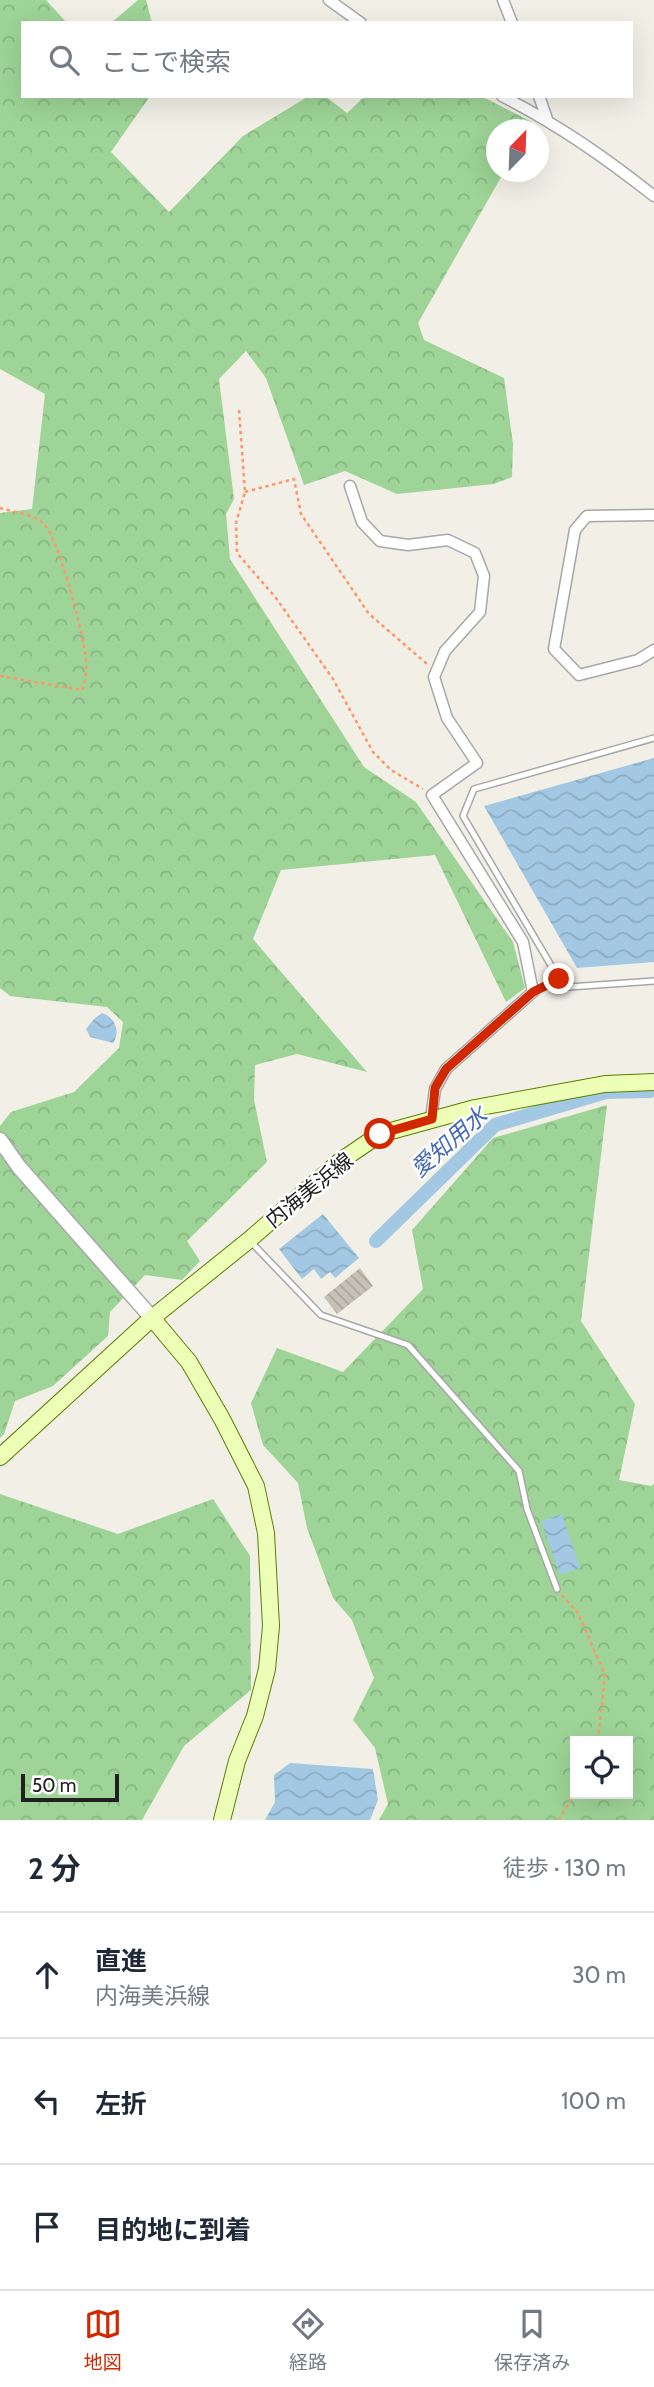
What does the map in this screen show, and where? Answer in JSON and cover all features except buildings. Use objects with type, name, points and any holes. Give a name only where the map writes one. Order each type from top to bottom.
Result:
[{"type":"main road","name":"内海美浜線","points":[[0,1457],[152,1318],[249,1240],[339,1162],[380,1134],[475,1108],[605,1084],[654,1082]]},
{"type":"main road","points":[[152,1318],[189,1362],[222,1419],[256,1486],[266,1533],[271,1626],[267,1669],[255,1716],[237,1761],[222,1820]]},
{"type":"street","points":[[329,0],[357,21]]},
{"type":"street","points":[[503,0],[511,21]]},
{"type":"street","points":[[506,98],[547,119]]},
{"type":"street","points":[[540,98],[547,119]]},
{"type":"street","points":[[549,120],[592,148],[654,196]]},
{"type":"street","points":[[351,486],[362,522],[380,541],[408,545],[448,540],[475,553],[484,576],[480,612],[445,651],[434,677],[447,718],[477,764],[432,794],[523,942],[533,992],[446,1069],[435,1088],[432,1119]]},
{"type":"street","points":[[654,515],[587,516],[575,530],[554,649],[579,675],[638,660],[654,650]]},
{"type":"street","points":[[0,1140],[19,1167],[152,1318]]},
{"type":"lane","points":[[654,738],[474,789],[463,816],[559,979],[569,987],[654,981]]},
{"type":"lane","points":[[533,992],[559,979]]},
{"type":"lane","points":[[249,1240],[321,1315],[408,1345],[519,1471],[527,1509],[557,1589]]},
{"type":"path","points":[[239,410],[245,492],[236,523],[237,554],[276,598],[333,679],[373,752],[391,770],[432,794]]},
{"type":"path","points":[[245,492],[294,479],[301,514],[369,614],[425,661],[434,677]]},
{"type":"path","points":[[0,508],[39,520],[52,536],[70,593],[86,662],[82,690],[0,676]]},
{"type":"path","points":[[557,1589],[578,1613],[605,1675],[599,1736]]},
{"type":"path","points":[[559,1820],[571,1799]]},
{"type":"green space","points":[[0,0],[46,0],[65,21],[21,21],[21,98],[149,98],[111,152],[169,212],[243,136],[306,98],[328,98],[347,113],[363,98],[485,98],[526,119],[486,119],[486,182],[498,182],[418,323],[424,340],[504,378],[513,444],[512,477],[494,484],[397,494],[345,471],[304,485],[266,378],[246,351],[219,379],[234,499],[226,514],[230,559],[364,767],[416,802],[513,942],[525,988],[506,1002],[435,855],[281,870],[253,939],[367,1072],[297,1054],[255,1065],[254,1100],[267,1162],[187,1241],[200,1261],[182,1280],[145,1275],[110,1312],[108,1336],[53,1386],[15,1401],[4,1434],[0,1438],[0,1126],[11,1112],[74,1092],[119,1048],[123,1022],[107,1007],[10,996],[0,988],[0,513],[32,509],[45,394],[0,369]]},
{"type":"green space","points":[[138,0],[146,0],[151,21],[113,21]]},
{"type":"green space","points":[[607,1105],[581,1321],[635,1404],[619,1480],[651,1486],[654,1484],[654,1820],[379,1820],[388,1804],[375,1748],[353,1720],[374,1678],[352,1620],[333,1598],[307,1528],[298,1483],[263,1445],[251,1403],[277,1348],[343,1372],[423,1289],[412,1230],[493,1138]]},
{"type":"green space","points":[[0,1494],[118,1534],[213,1499],[250,1556],[251,1690],[184,1746],[142,1820],[0,1820]]},
{"type":"water","points":[[654,758],[654,962],[577,968],[484,806]]},
{"type":"water","points":[[102,1013],[115,1025],[113,1043],[90,1037],[86,1029]]},
{"type":"water","points":[[323,1214],[359,1258],[335,1278],[330,1272],[321,1279],[314,1269],[302,1279],[279,1249]]},
{"type":"water","points":[[562,1514],[580,1568],[560,1575],[541,1521]]},
{"type":"water","points":[[290,1763],[373,1769],[378,1800],[370,1820],[265,1820],[275,1802],[274,1775]]},
{"type":"waterway","name":"愛知用水","points":[[376,1241],[495,1125],[606,1092],[650,1091]]},
{"type":"route","points":[[380,1134],[432,1119],[435,1088],[446,1069],[533,992],[559,979]]}]
